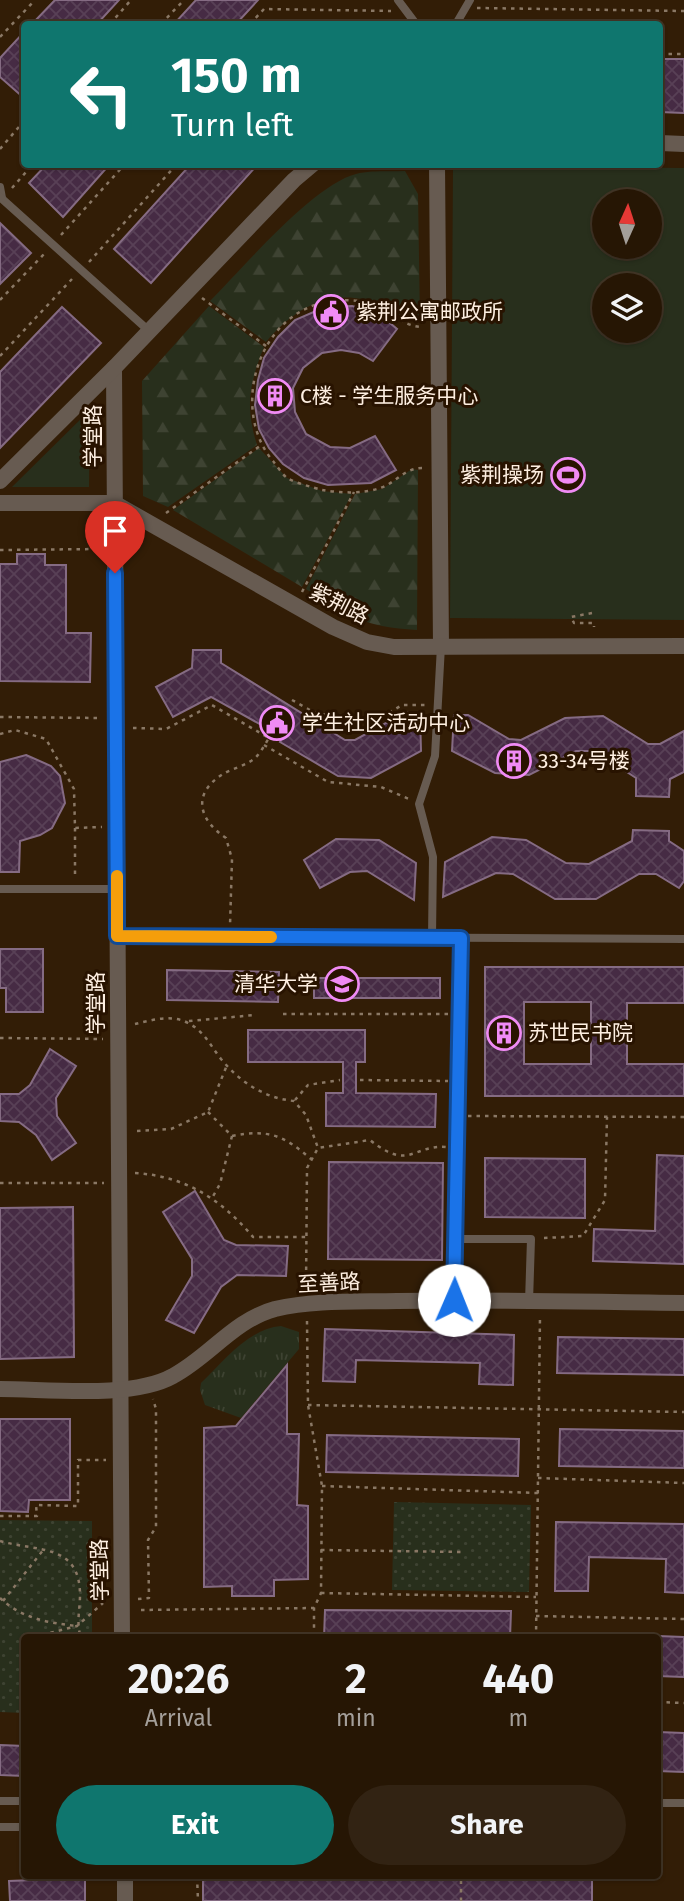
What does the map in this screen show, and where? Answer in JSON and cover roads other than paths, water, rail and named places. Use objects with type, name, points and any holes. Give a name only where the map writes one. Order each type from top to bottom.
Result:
[{"type":"street","points":[[663,143],[684,144]]},
{"type":"street","points":[[0,481],[309,168]]},
{"type":"street","points":[[437,168],[441,646]]},
{"type":"street","name":"学堂路","points":[[114,368],[118,1389],[122,1634]]},
{"type":"street","name":"紫荆路","points":[[0,503],[114,503],[295,605],[367,642],[394,648],[684,646]]},
{"type":"street","name":"至善路","points":[[0,1389],[118,1389],[148,1386],[173,1377],[243,1324],[272,1310],[306,1303],[454,1300],[684,1303]]},
{"type":"street","points":[[125,1879],[125,1901]]},
{"type":"lane","points":[[398,0],[413,21]]},
{"type":"lane","points":[[458,21],[468,4]]},
{"type":"lane","points":[[0,187],[1,198],[148,330]]},
{"type":"lane","points":[[432,937],[433,858],[419,804],[435,756],[441,646]]},
{"type":"lane","points":[[0,889],[117,889]]},
{"type":"lane","points":[[117,936],[684,939]]},
{"type":"lane","points":[[454,1300],[461,938]]},
{"type":"lane","points":[[455,1239],[531,1239],[535,1302]]},
{"type":"lane","points":[[0,1801],[21,1801]]},
{"type":"lane","points":[[661,1803],[684,1803]]},
{"type":"lane","points":[[0,1827],[21,1827]]},
{"type":"place","name":"紫荆公寓邮政所","points":[[331,312]]},
{"type":"place","name":"C楼 - 学生服务中心","points":[[275,396]]},
{"type":"place","name":"紫荆操场","points":[[568,475]]},
{"type":"place","name":"学生社区活动中心","points":[[277,723]]},
{"type":"place","name":"33-34号楼","points":[[514,761]]},
{"type":"place","name":"清华大学","points":[[342,984]]},
{"type":"place","name":"苏世民书院","points":[[504,1033]]}]
